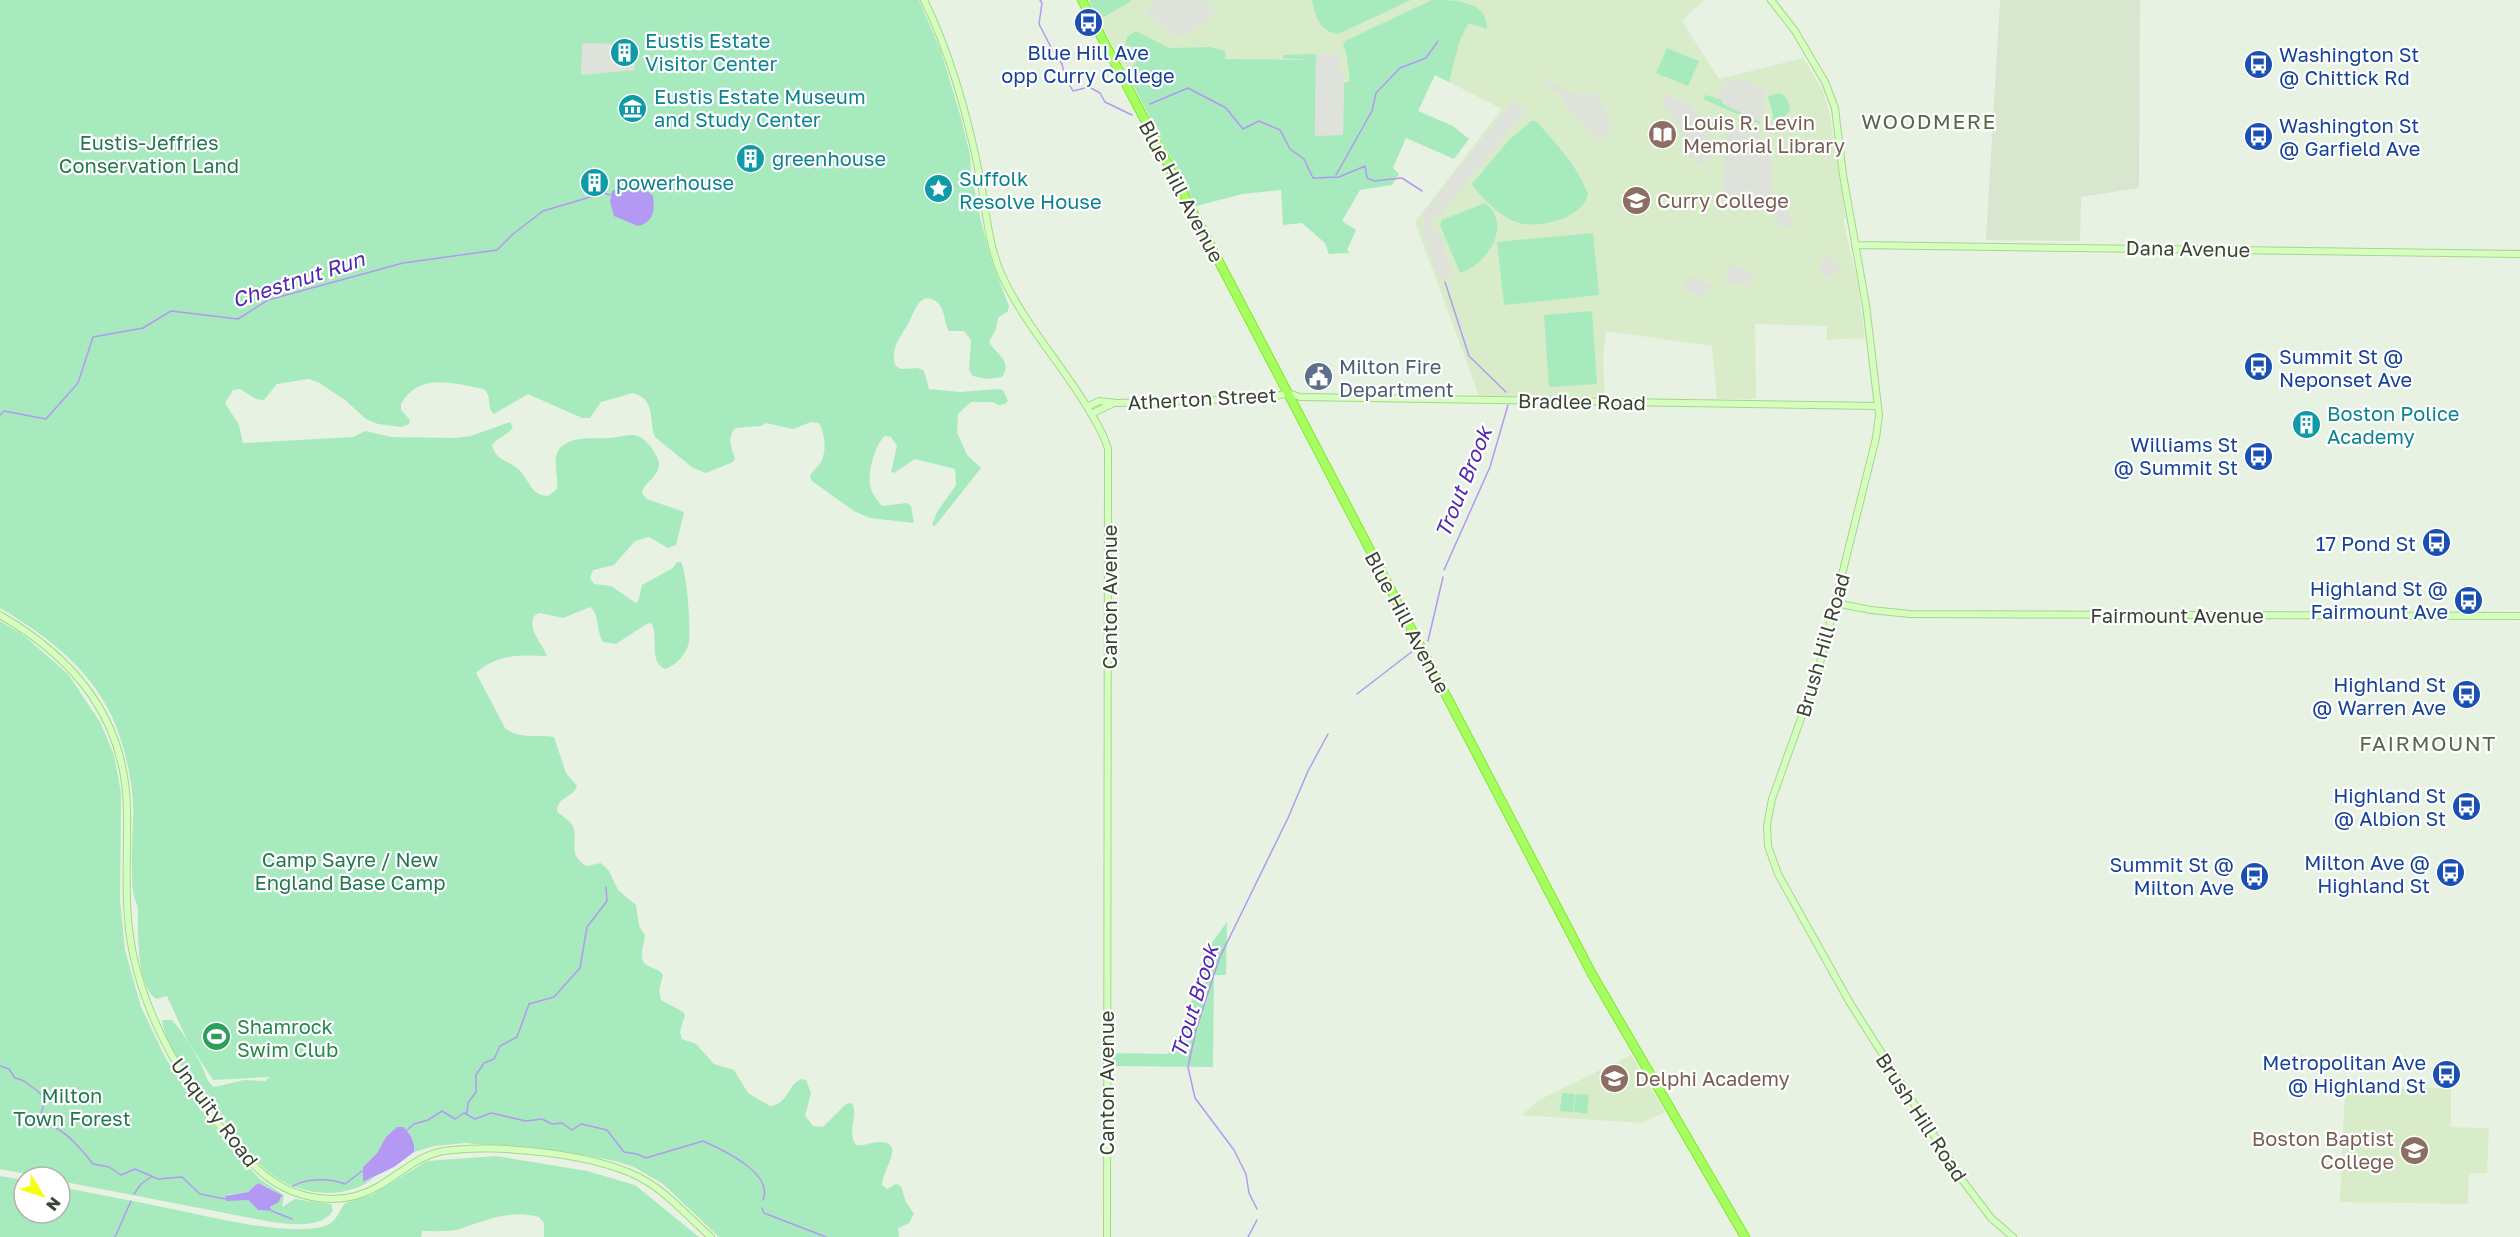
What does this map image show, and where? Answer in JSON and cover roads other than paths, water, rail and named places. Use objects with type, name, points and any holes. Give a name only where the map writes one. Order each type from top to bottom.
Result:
[{"type":"highway","name":"Blue Hill Avenue","points":[[1082,0],[1594,978],[1745,1237]]},
{"type":"street","name":"Canton Avenue","points":[[924,0],[960,91],[983,190],[989,237],[1000,272],[1091,414],[1104,437],[1109,453],[1107,1237]]},
{"type":"street","name":"Brush Hill Road","points":[[1771,0],[1794,31],[1831,96],[1865,299],[1878,406],[1876,438],[1813,688],[1772,799],[1767,829],[1771,857],[1780,879],[1840,987],[1907,1093],[1969,1190],[1991,1218],[2013,1237]]},
{"type":"street","name":"Dana Avenue","points":[[1855,245],[2520,254]]},
{"type":"street","name":"Atherton Street","points":[[1086,406],[1099,401],[1117,403],[1269,398],[1288,393]]},
{"type":"street","name":"Bradlee Road","points":[[1288,393],[1300,397],[1878,406]]},
{"type":"street","name":"Atherton Street","points":[[1091,414],[1117,403]]},
{"type":"street","name":"Fairmount Avenue","points":[[1835,603],[1867,610],[1910,614],[2520,616]]},
{"type":"street","name":"Unquity Road","points":[[0,615],[36,638],[67,665],[88,688],[105,717],[117,746],[125,782],[128,914],[134,957],[144,995],[162,1038],[186,1078],[229,1136],[264,1174],[286,1189],[300,1194],[338,1199],[369,1191],[416,1161],[441,1152],[491,1150],[558,1156],[606,1165],[639,1177],[670,1198],[711,1237]]},
{"type":"waterway","name":"Trout Brook","points":[[1040,0],[1042,3],[1039,24],[1062,64],[1065,77],[1073,91],[1089,87],[1100,93],[1105,102],[1132,115]]},
{"type":"waterway","points":[[1336,175],[1372,111],[1376,93],[1400,68],[1426,58],[1438,41]]},
{"type":"waterway","name":"Trout Brook","points":[[1150,104],[1188,88],[1226,108],[1243,129],[1259,121],[1280,130],[1290,149],[1304,159],[1313,178],[1339,177],[1365,166],[1367,178],[1374,181],[1402,178],[1422,191]]},
{"type":"waterway","name":"Chestnut Run","points":[[0,415],[4,411],[46,419],[78,383],[93,337],[143,328],[171,311],[238,319],[268,300],[403,263],[497,250],[513,234],[543,211],[604,193],[610,195]]},
{"type":"waterway","name":"Trout Brook","points":[[1445,282],[1469,356],[1506,392]]},
{"type":"waterway","name":"Trout Brook","points":[[1444,570],[1490,467],[1508,405]]},
{"type":"waterway","name":"Trout Brook","points":[[1428,641],[1443,577]]},
{"type":"waterway","name":"Trout Brook","points":[[1357,694],[1414,650]]},
{"type":"waterway","name":"Trout Brook","points":[[1257,1209],[1249,1193],[1246,1174],[1234,1150],[1195,1098],[1188,1067],[1196,1030],[1219,959],[1288,818],[1308,771],[1328,734]]},
{"type":"waterway","points":[[467,1113],[468,1103],[476,1092],[476,1075],[484,1063],[494,1059],[500,1046],[517,1037],[529,1004],[554,997],[580,968],[587,927],[607,901],[606,887]]},
{"type":"waterway","points":[[0,1066],[9,1069],[15,1078],[24,1081],[39,1092],[44,1101],[41,1113],[42,1125],[56,1128],[66,1134],[93,1164],[109,1167],[121,1175],[135,1169],[158,1179],[182,1177],[200,1194],[225,1199]]},
{"type":"waterway","points":[[407,1130],[414,1124],[428,1120],[442,1111],[455,1119],[464,1113],[475,1119],[491,1113],[526,1121],[542,1119],[552,1124],[562,1123],[572,1130],[581,1124],[607,1130],[624,1152],[646,1158],[703,1141],[734,1157],[754,1172],[764,1190],[763,1200]]},
{"type":"waterway","points":[[293,1186],[305,1181],[319,1180],[345,1184],[362,1171]]},
{"type":"waterway","points":[[134,1194],[141,1184],[151,1177]]},
{"type":"waterway","points":[[115,1237],[131,1201]]},
{"type":"waterway","points":[[762,1208],[764,1213],[826,1237]]},
{"type":"waterway","points":[[272,1211],[292,1219]]},
{"type":"waterway","name":"Trout Brook","points":[[1248,1237],[1257,1220]]},
{"type":"place","name":"Blue Hill Ave opp Curry College","points":[[1088,22]]},
{"type":"place","name":"Eustis Estate Visitor Center","points":[[624,52]]},
{"type":"place","name":"Washington St @ Chittick Rd","points":[[2258,65]]},
{"type":"place","name":"Eustis Estate Museum and Study Center","points":[[633,108]]},
{"type":"place","name":"Louis R. Levin Memorial Library","points":[[1662,134]]},
{"type":"place","name":"Washington St @ Garfield Ave","points":[[2258,137]]},
{"type":"place","name":"greenhouse","points":[[751,158]]},
{"type":"place","name":"powerhouse","points":[[595,182]]},
{"type":"place","name":"Suffolk Resolve House","points":[[938,189]]},
{"type":"place","name":"Curry College","points":[[1636,200]]},
{"type":"place","name":"Summit St @ Neponset Ave","points":[[2258,367]]},
{"type":"place","name":"Milton Fire Department","points":[[1318,377]]},
{"type":"place","name":"Boston Police Academy","points":[[2306,425]]},
{"type":"place","name":"Williams St @ Summit St","points":[[2259,456]]},
{"type":"place","name":"17 Pond St","points":[[2437,543]]},
{"type":"place","name":"Highland St @ Fairmount Ave","points":[[2469,600]]},
{"type":"place","name":"Highland St @ Warren Ave","points":[[2467,695]]},
{"type":"place","name":"Highland St @ Albion St","points":[[2467,806]]},
{"type":"place","name":"Milton Ave @ Highland St","points":[[2451,873]]},
{"type":"place","name":"Summit St @ Milton Ave","points":[[2255,876]]},
{"type":"place","name":"Shamrock Swim Club","points":[[216,1037]]},
{"type":"place","name":"Metropolitan Ave @ Highland St","points":[[2447,1074]]},
{"type":"place","name":"Delphi Academy","points":[[1614,1078]]},
{"type":"place","name":"Boston Baptist College","points":[[2415,1150]]},
{"type":"district","name":"WOODMERE","points":[[1929,121]]},
{"type":"district","name":"FAIRMOUNT","points":[[2428,743]]},
{"type":"park label","name":"Eustis-Jeffries Conservation Land","points":[[149,154]]},
{"type":"park label","name":"Camp Sayre / New England Base Camp","points":[[350,870]]},
{"type":"park label","name":"Milton Town Forest","points":[[72,1106]]}]
